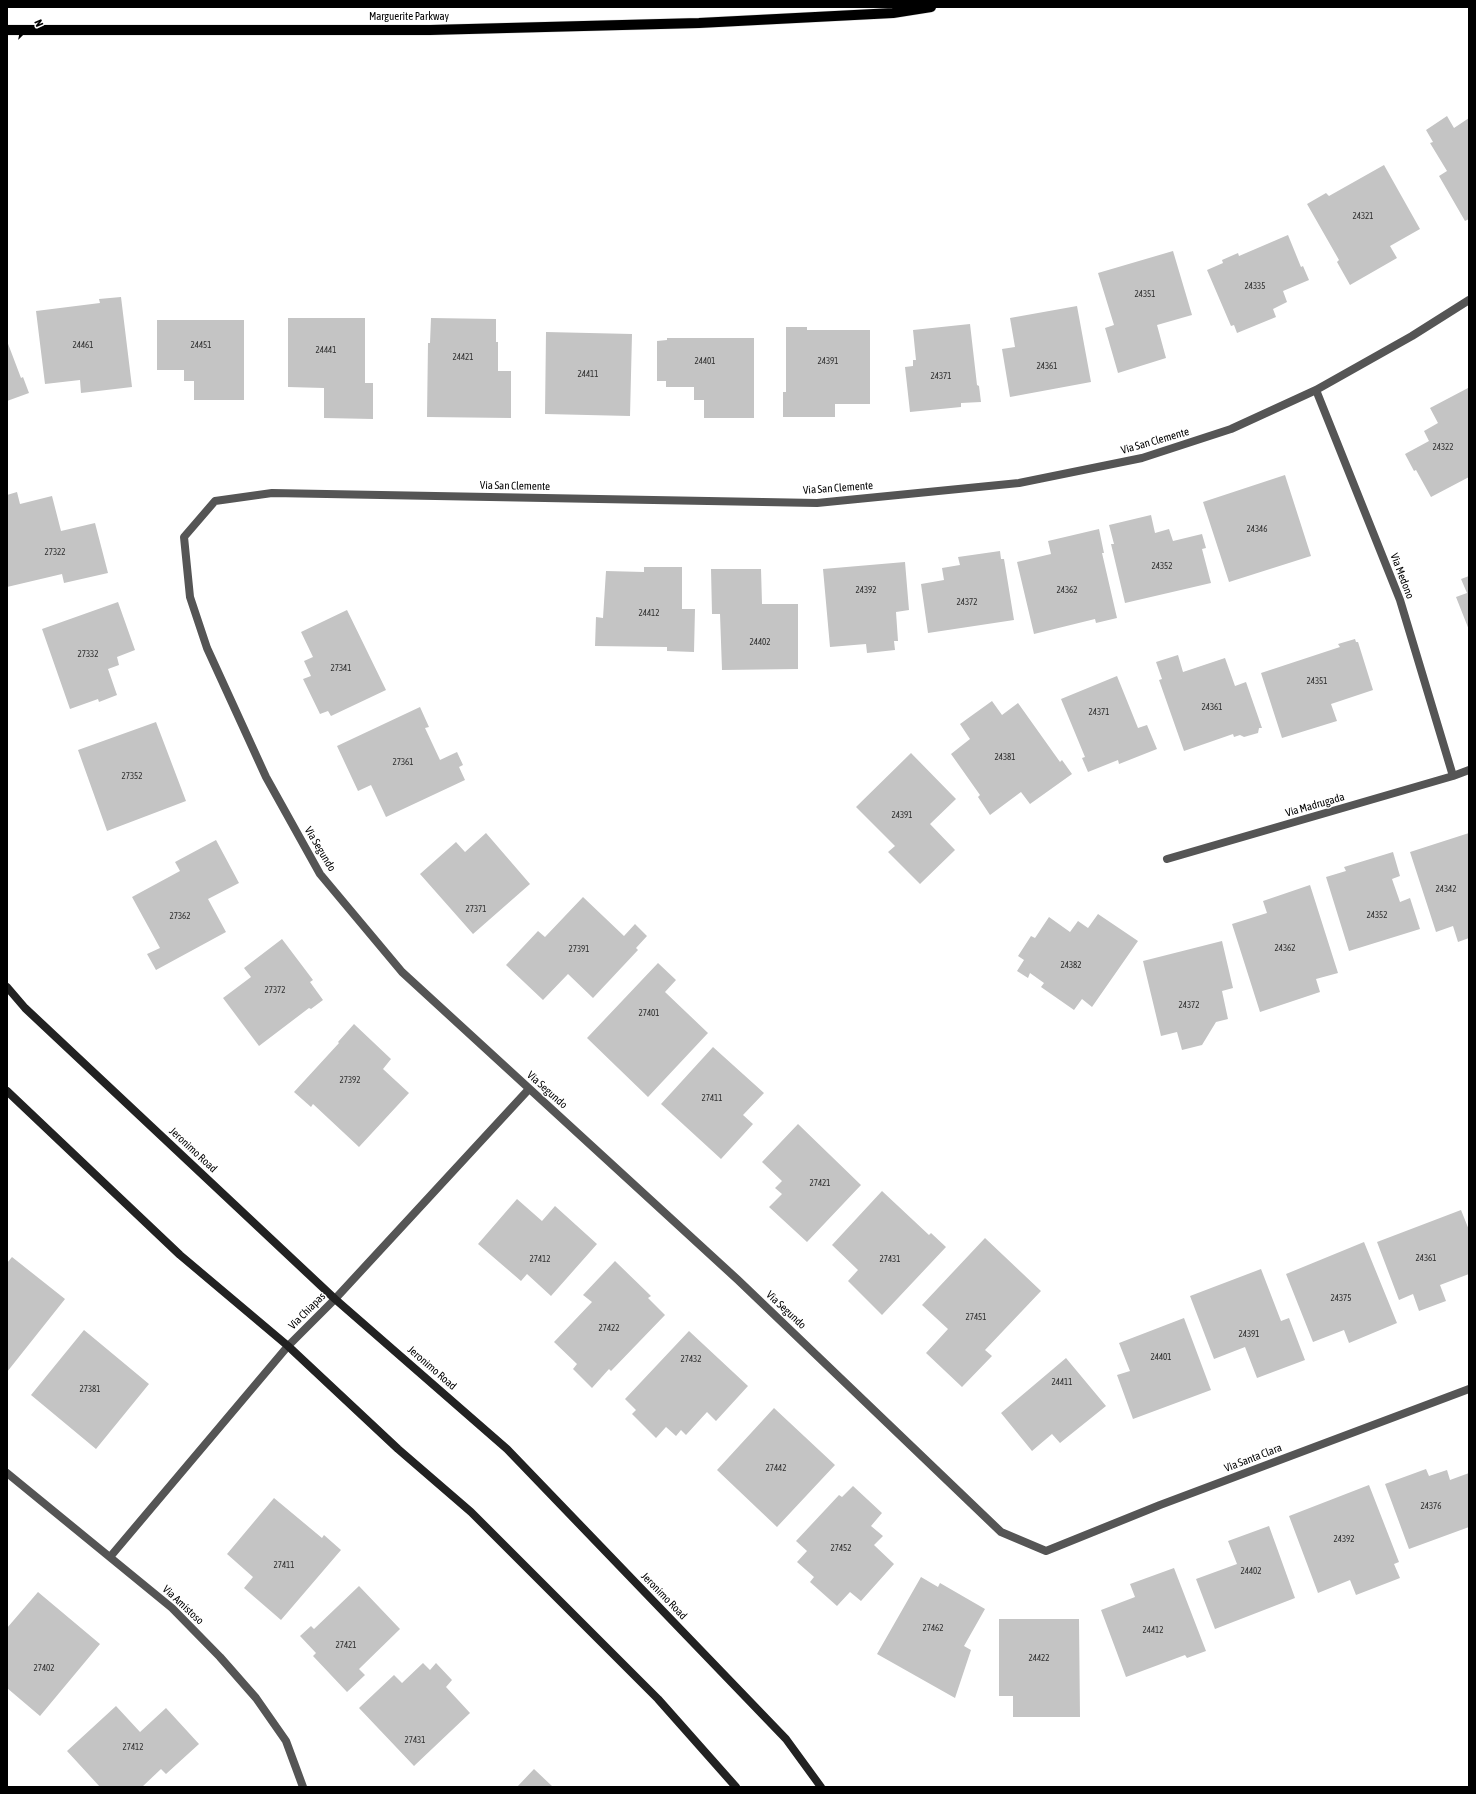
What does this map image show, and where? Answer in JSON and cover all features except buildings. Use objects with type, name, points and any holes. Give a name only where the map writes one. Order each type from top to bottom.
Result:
[{"type":"main road","name":"Marguerite Parkway","points":[[7,30],[430,30],[683,24],[893,13],[931,7]]},
{"type":"main road","name":"Jeronimo Road","points":[[7,987],[25,1008],[335,1299],[507,1449],[786,1739],[821,1787]]},
{"type":"main road","points":[[7,1091],[180,1255],[288,1346],[398,1449],[471,1512],[658,1699],[736,1787]]},
{"type":"street","name":"Via San Clemente","points":[[184,537],[215,500],[272,493],[817,502],[1019,483],[1142,458],[1231,429],[1316,390],[1412,336],[1469,300]]},
{"type":"street","name":"Via Medono","points":[[1316,390],[1400,600],[1453,776]]},
{"type":"street","name":"Via Segundo","points":[[184,537],[190,597],[207,648],[266,777],[320,874],[402,972],[738,1280],[1001,1532],[1046,1551]]},
{"type":"street","name":"Via Madrugada","points":[[1167,859],[1453,776],[1469,770]]},
{"type":"street","name":"Via Chiapas","points":[[110,1557],[288,1346],[335,1299],[530,1089]]},
{"type":"street","name":"Via Santa Clara","points":[[1046,1551],[1160,1505],[1469,1389]]},
{"type":"street","name":"Via Amistoso","points":[[7,1473],[172,1608],[220,1657],[256,1698],[286,1741],[303,1787]]}]
